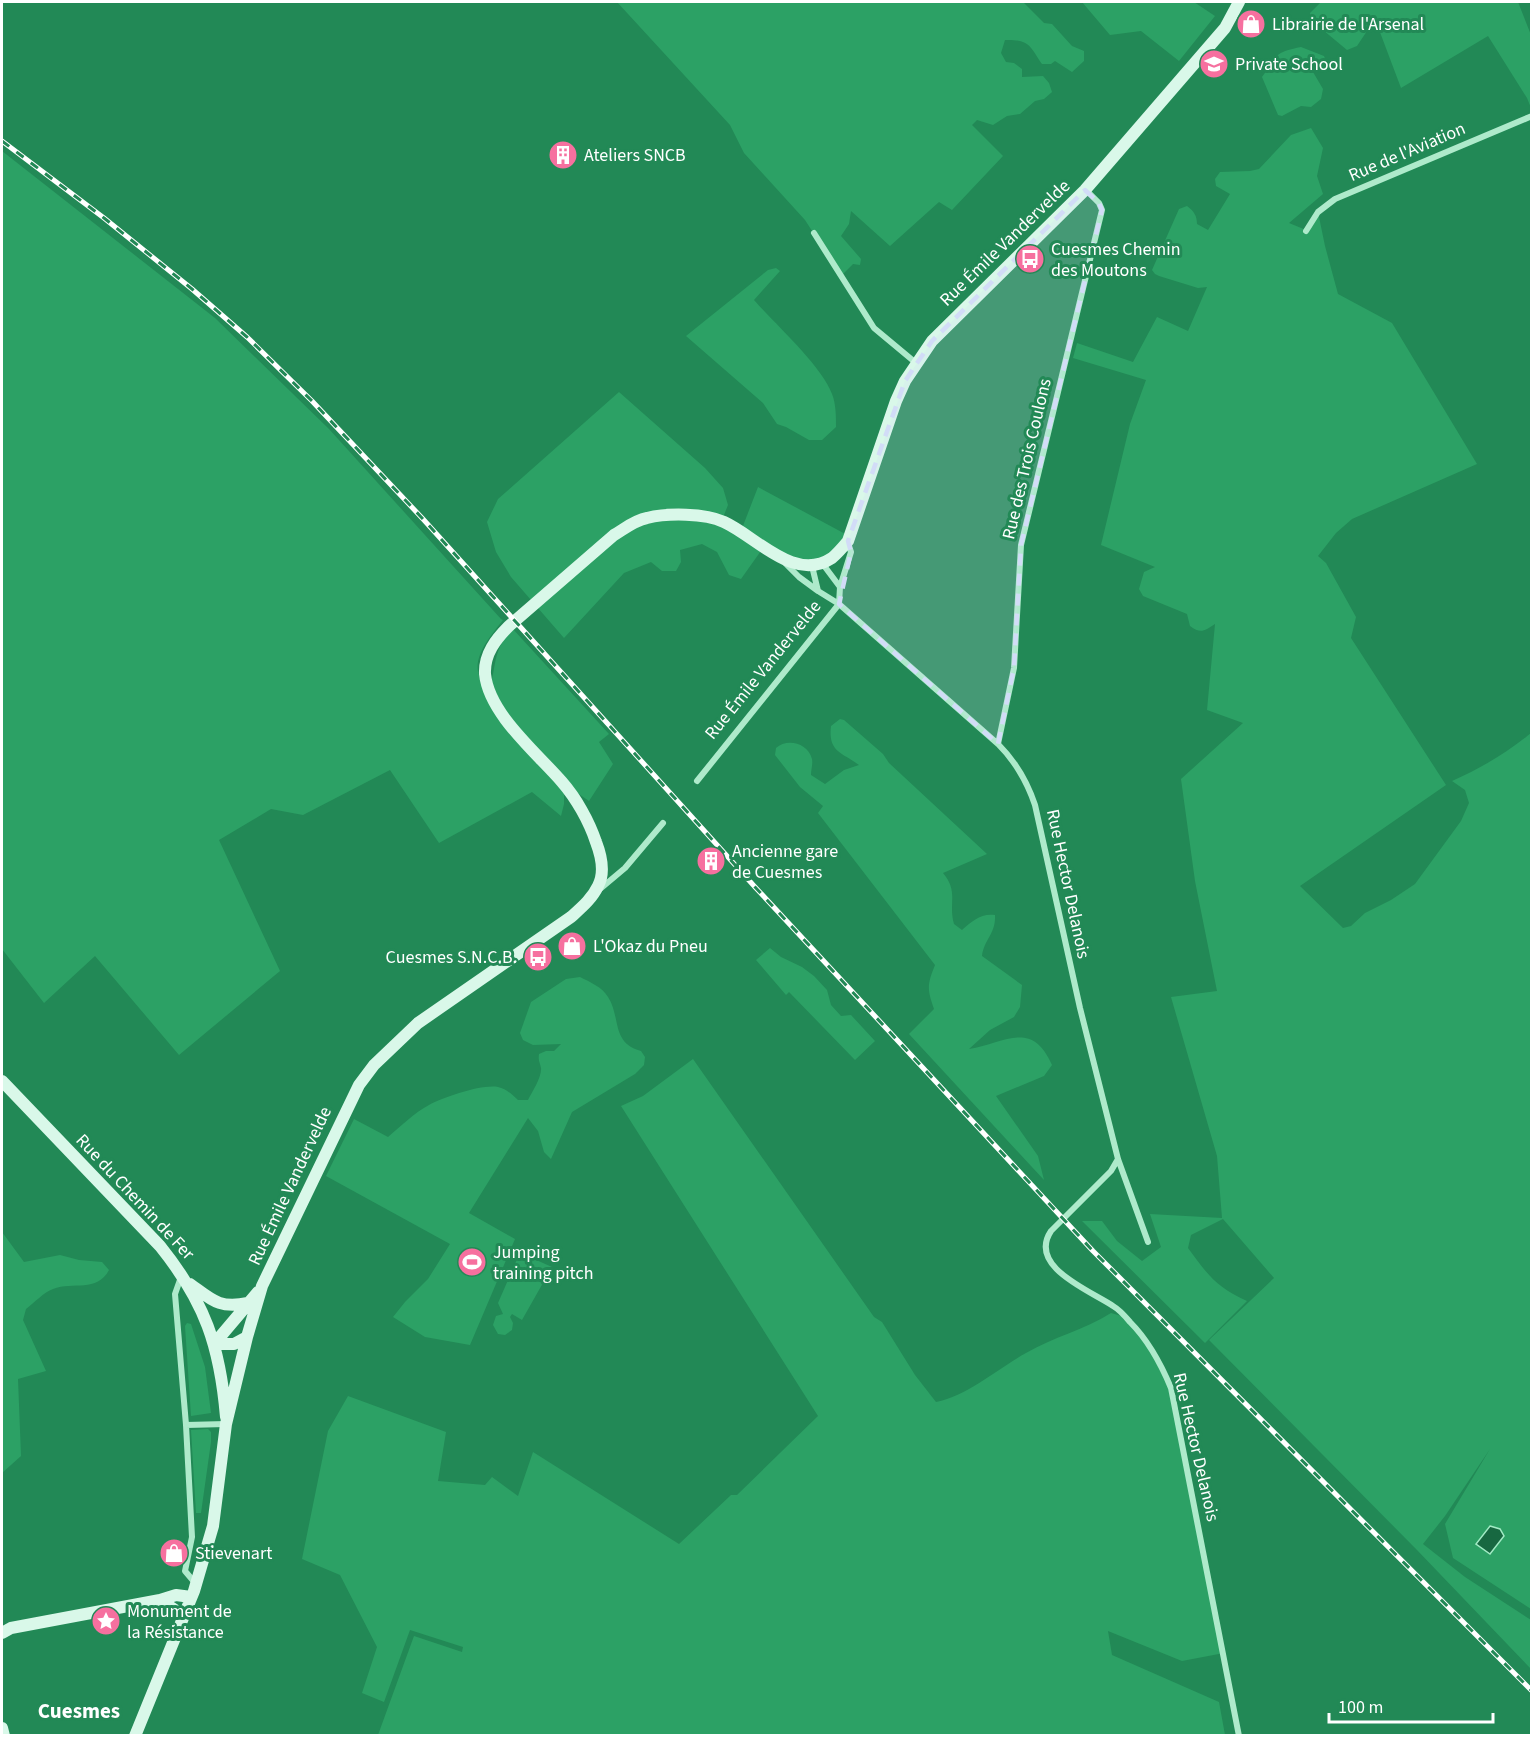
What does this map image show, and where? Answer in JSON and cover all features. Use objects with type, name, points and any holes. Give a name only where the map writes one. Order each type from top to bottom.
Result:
[{"type":"main road","name":"Rue Émile Vandervelde","points":[[817,564],[834,556],[848,541],[896,401],[905,381],[932,341],[1085,189],[1225,28],[1239,2]]},
{"type":"main road","points":[[593,896],[601,877],[600,852],[594,835],[564,784],[515,730],[499,709],[490,692],[485,673],[494,642],[537,601],[614,535],[645,518],[703,516],[722,521],[782,559],[817,564]]},
{"type":"main road","name":"Rue Émile Vandervelde","points":[[135,1736],[194,1591],[213,1526],[226,1424],[262,1286],[359,1085],[374,1065],[418,1023],[571,917],[593,896]]},
{"type":"main road","name":"Rue du Chemin de Fer","points":[[2,1081],[160,1246],[184,1278],[214,1344],[223,1386],[226,1424]]},
{"type":"main road","points":[[184,1278],[219,1304],[233,1306],[248,1303]]},
{"type":"main road","points":[[214,1344],[262,1286]]},
{"type":"main road","points":[[214,1344],[234,1344],[247,1337]]},
{"type":"main road","points":[[5,1629],[160,1600],[194,1591]]},
{"type":"main road","points":[[160,1600],[184,1616]]},
{"type":"main road","points":[[2,1728],[4,1736]]},
{"type":"street","name":"Rue de l'Aviation","points":[[1306,231],[1318,212],[1335,199],[1532,116]]},
{"type":"street","name":"Rue des Trois Coulons","points":[[998,744],[1014,668],[1021,545],[1102,210],[1099,203],[1085,189]]},
{"type":"street","points":[[814,233],[874,328],[916,363]]},
{"type":"street","name":"Rue Émile Vandervelde","points":[[697,781],[839,604],[840,587],[851,552],[848,541]]},
{"type":"street","name":"Rue Hector Delanois","points":[[782,559],[799,577],[839,604],[1014,759],[1035,805],[1080,1008],[1118,1159],[1148,1242]]},
{"type":"street","points":[[817,564],[840,587]]},
{"type":"street","points":[[817,564],[818,591]]},
{"type":"street","name":"Rue Émile Vandervelde","points":[[593,896],[624,868],[663,823]]},
{"type":"street","name":"Rue Hector Delanois","points":[[1118,1159],[1111,1171],[1051,1231],[1045,1248],[1048,1259],[1055,1269],[1116,1307],[1132,1324],[1149,1344],[1171,1388],[1239,1736]]},
{"type":"street","points":[[184,1278],[175,1294],[186,1425],[192,1537],[185,1571],[194,1591]]},
{"type":"street","points":[[186,1425],[226,1424]]},
{"type":"highlighted area","points":[[1085,190],[1099,203],[1102,210],[1021,545],[1014,668],[998,744],[839,604],[851,552],[848,541],[905,381],[932,341]]},
{"type":"shaded area","points":[[617,2],[1023,2],[1044,23],[1052,24],[1072,46],[1084,51],[1084,61],[1072,72],[1055,61],[1051,64],[1042,64],[1025,43],[1005,40],[1001,53],[1006,62],[1014,63],[1022,69],[1022,77],[1043,76],[1052,92],[1044,99],[1035,101],[1020,114],[1007,116],[993,125],[977,120],[972,125],[1003,156],[952,210],[939,202],[890,246],[851,211],[849,224],[841,236],[861,259],[860,265],[853,264],[841,276],[805,220],[744,153],[730,125]]},
{"type":"shaded area","points":[[1082,2],[1194,2],[1215,16],[1179,61],[1141,31],[1110,35]]},
{"type":"shaded area","points":[[1321,2],[1518,2],[1531,35],[1531,108],[1488,36],[1401,88],[1375,19],[1357,46],[1347,50],[1311,20],[1310,13]]},
{"type":"shaded area","points":[[1301,47],[1324,56],[1326,61],[1313,72],[1323,89],[1321,99],[1311,107],[1301,106],[1282,116],[1278,115],[1262,77],[1280,53]]},
{"type":"shaded area","points":[[1311,128],[1323,148],[1317,176],[1323,194],[1289,223],[1306,230],[1318,212],[1338,294],[1392,323],[1477,464],[1352,519],[1336,533],[1318,556],[1326,563],[1356,617],[1351,638],[1446,785],[1300,886],[1343,928],[1351,926],[1365,913],[1391,900],[1415,884],[1461,821],[1469,803],[1465,790],[1452,781],[1493,760],[1531,733],[1531,1609],[1453,1558],[1445,1524],[1490,1449],[1445,1516],[1423,1544],[1465,1577],[1531,1620],[1531,1669],[1209,1340],[1274,1278],[1223,1219],[1191,1235],[1188,1248],[1213,1279],[1247,1301],[1205,1343],[1082,1221],[1102,1221],[1117,1241],[1142,1261],[1161,1247],[1150,1214],[1222,1218],[1217,1156],[1171,997],[1217,991],[1195,881],[1181,779],[1243,723],[1207,710],[1215,624],[1205,630],[1197,630],[1190,626],[1187,614],[1143,596],[1139,589],[1144,572],[1155,567],[1101,545],[1130,424],[1146,380],[1073,358],[1077,343],[1133,362],[1157,317],[1188,331],[1207,287],[1198,288],[1159,276],[1152,270],[1179,209],[1187,206],[1195,214],[1197,224],[1208,230],[1230,194],[1216,186],[1215,179],[1220,172],[1259,169],[1291,135]]},
{"type":"shaded area","points":[[2,151],[215,318],[329,429],[503,620],[489,638],[478,660],[480,677],[489,691],[498,652],[512,628],[609,734],[599,742],[613,764],[589,801],[564,784],[564,804],[561,816],[532,792],[439,843],[390,770],[303,815],[271,809],[219,840],[280,971],[179,1055],[95,956],[44,1003],[2,949]]},
{"type":"shaded area","points":[[776,268],[780,271],[754,300],[808,358],[827,383],[834,402],[836,427],[822,440],[809,440],[777,424],[763,403],[686,336],[768,270]]},
{"type":"shaded area","points":[[619,392],[705,468],[723,488],[728,505],[722,520],[741,531],[758,487],[849,536],[848,541],[812,566],[763,548],[741,579],[729,575],[717,552],[702,544],[680,550],[681,562],[676,571],[662,571],[651,562],[624,573],[564,638],[511,577],[496,552],[487,522],[498,499]]},
{"type":"shaded area","points":[[840,719],[883,754],[889,763],[987,854],[943,873],[951,886],[952,917],[954,924],[962,930],[981,916],[995,915],[994,927],[982,956],[1022,985],[1020,1007],[1014,1017],[990,1030],[969,1049],[1006,1039],[1026,1038],[1036,1042],[1044,1051],[1052,1065],[1044,1076],[996,1096],[1038,1156],[1044,1180],[909,1034],[934,1009],[929,987],[935,965],[818,813],[823,806],[800,787],[775,755],[776,748],[786,743],[802,746],[812,759],[811,775],[825,784],[844,770],[859,765],[841,754],[834,746],[831,726]]},
{"type":"shaded area","points":[[770,948],[814,976],[827,990],[831,1005],[841,1016],[851,1015],[875,1041],[855,1060],[789,992],[786,995],[756,960]]},
{"type":"shaded area","points":[[580,977],[596,985],[605,993],[612,1005],[621,1036],[625,1042],[641,1051],[645,1057],[644,1065],[635,1074],[572,1112],[551,1159],[544,1152],[538,1131],[528,1118],[469,1213],[515,1239],[470,1345],[425,1337],[393,1317],[428,1279],[450,1244],[326,1176],[354,1119],[388,1137],[423,1108],[463,1092],[483,1087],[498,1087],[509,1092],[518,1100],[528,1100],[540,1076],[539,1054],[554,1051],[561,1044],[533,1045],[523,1040],[520,1033],[531,1002],[566,979]]},
{"type":"shaded area","points":[[693,1059],[874,1317],[882,1322],[915,1375],[936,1402],[960,1394],[1036,1347],[1111,1313],[1125,1317],[1149,1343],[1171,1388],[1224,1653],[1182,1661],[1108,1631],[1112,1655],[1219,1702],[1225,1735],[378,1735],[414,1636],[462,1652],[463,1647],[410,1630],[384,1702],[362,1693],[377,1647],[340,1575],[302,1559],[328,1431],[348,1396],[446,1432],[438,1481],[485,1485],[492,1477],[518,1496],[533,1452],[679,1544],[731,1495],[737,1495],[818,1416],[621,1106],[643,1096]]},
{"type":"shaded area","points":[[2,1232],[24,1262],[60,1255],[79,1260],[102,1262],[109,1270],[98,1282],[50,1290],[26,1309],[23,1320],[46,1371],[18,1379],[21,1456],[2,1473]]},
{"type":"shaded area","name":"Jumping training pitch","points":[[525,1255],[552,1267],[522,1320],[512,1314],[510,1317],[513,1323],[512,1330],[505,1335],[498,1334],[493,1325],[496,1316],[503,1314],[498,1303],[518,1257]]},
{"type":"shaded area","points":[[187,1323],[191,1324],[205,1367],[211,1413],[191,1416],[185,1326]]},
{"type":"shaded area","points":[[208,1429],[211,1432],[211,1442],[201,1513],[196,1513],[191,1430]]},
{"type":"shaded area","points":[[1490,1526],[1500,1529],[1504,1536],[1490,1554],[1476,1544]]},
{"type":"railway","points":[[2,141],[104,218],[192,289],[247,337],[312,401],[423,519],[755,887],[1093,1251],[1532,1691]]},
{"type":"place","name":"Librairie de l'Arsenal","points":[[1251,24]]},
{"type":"place","name":"Private School","points":[[1214,64]]},
{"type":"place","name":"Ateliers SNCB","points":[[563,155]]},
{"type":"place","name":"Cuesmes Chemin des Moutons","points":[[1030,259]]},
{"type":"place","name":"Ancienne gare de Cuesmes","points":[[711,861]]},
{"type":"place","name":"L'Okaz du Pneu","points":[[572,946]]},
{"type":"place","name":"Cuesmes S.N.C.B.","points":[[538,957]]},
{"type":"place","name":"Jumping training pitch","points":[[472,1262]]},
{"type":"place","name":"Stievenart","points":[[174,1553]]},
{"type":"place","name":"Monument de la Résistance","points":[[106,1621]]},
{"type":"district","name":"Cuesmes","points":[[79,1711]]}]
